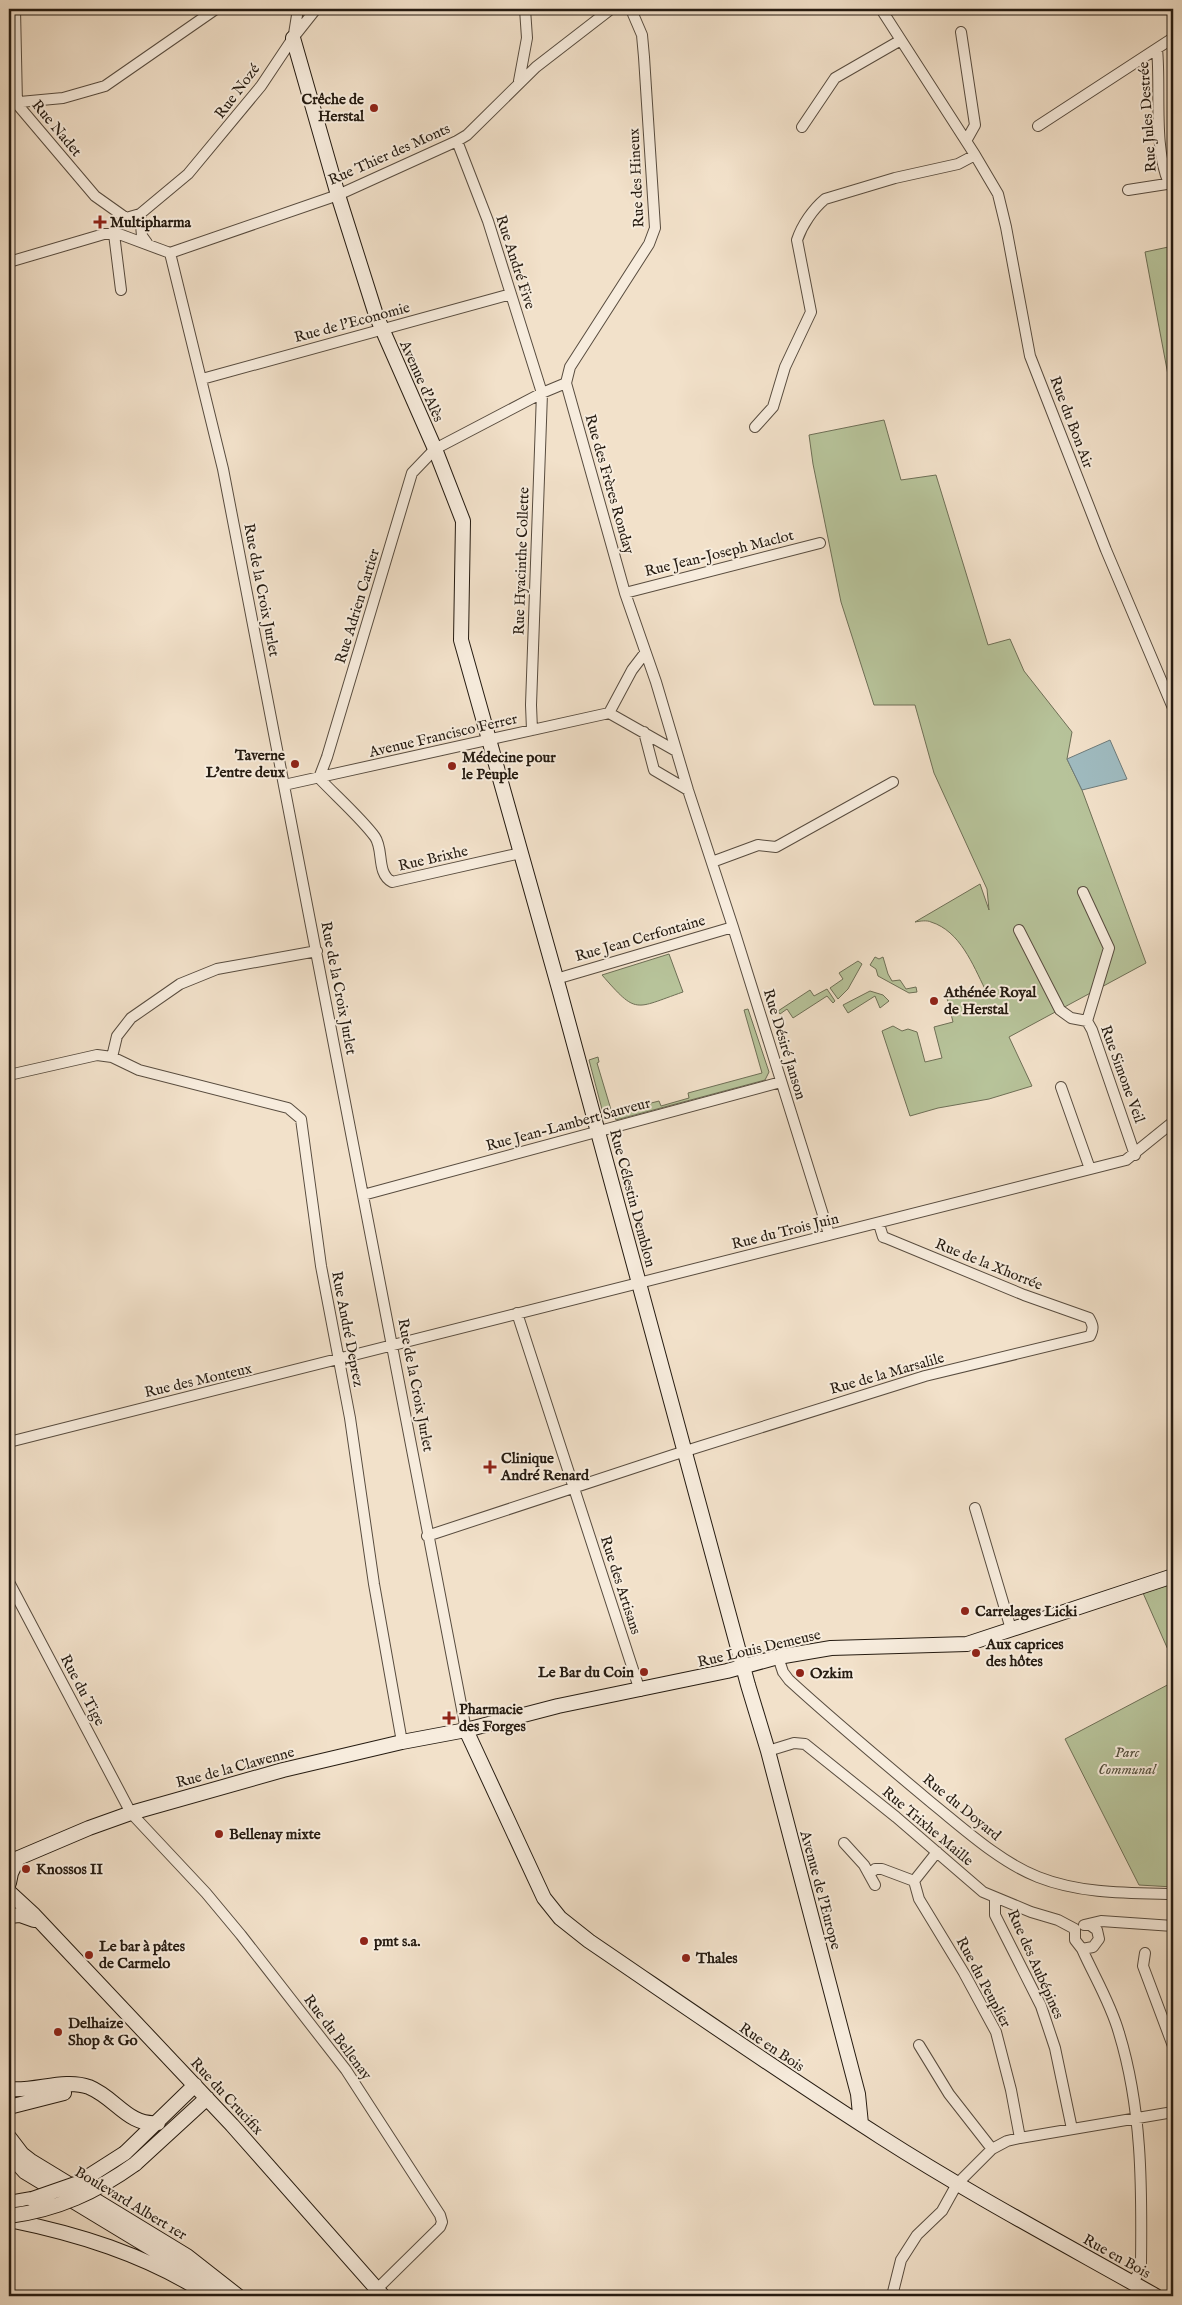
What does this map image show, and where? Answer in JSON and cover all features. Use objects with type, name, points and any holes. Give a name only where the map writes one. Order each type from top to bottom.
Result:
[{"type":"street","name":"Rue Nadet","points":[[15,9],[12,44],[13,103],[95,196],[122,216]]},
{"type":"street","points":[[13,103],[63,98],[105,86],[216,9]]},
{"type":"street","points":[[293,38],[298,9]]},
{"type":"street","name":"Rue Nozé","points":[[140,214],[188,174],[227,129],[261,86],[293,38],[316,9]]},
{"type":"street","points":[[519,82],[527,38],[525,9]]},
{"type":"street","name":"Rue Thier des Monts","points":[[170,253],[338,195],[457,142],[473,130],[519,82],[611,9]]},
{"type":"street","name":"Rue des Hineux","points":[[566,383],[570,367],[649,244],[655,228],[642,35],[633,14],[633,9]]},
{"type":"street","name":"Rue du Bon Air","points":[[882,9],[991,179],[1002,206],[1030,356],[1106,550],[1173,708]]},
{"type":"street","points":[[961,32],[975,124],[974,130],[966,141]]},
{"type":"street","name":"Avenue d'Alès","points":[[293,38],[338,195],[382,329],[435,449],[462,521],[461,640],[484,724],[491,740]]},
{"type":"street","points":[[1038,126],[1173,38]]},
{"type":"street","points":[[802,127],[835,78],[901,40]]},
{"type":"street","name":"Rue Jules Destrée","points":[[1128,190],[1171,183],[1164,173],[1160,135],[1157,48]]},
{"type":"street","name":"Rue André Five","points":[[457,142],[488,221],[542,393]]},
{"type":"street","points":[[755,427],[772,407],[785,367],[811,312],[797,240],[800,231],[820,203],[824,200],[895,178],[958,164],[975,155]]},
{"type":"street","points":[[115,234],[123,227],[122,216],[126,218],[140,214],[142,236],[147,243]]},
{"type":"street","points":[[9,262],[104,234],[115,234],[147,243],[170,253]]},
{"type":"street","points":[[115,234],[121,290]]},
{"type":"street","name":"Rue de la Croix Jurlet","points":[[170,253],[223,469],[427,1520],[425,1523],[427,1536],[466,1730]]},
{"type":"street","name":"Rue de l'Economie","points":[[202,378],[511,294]]},
{"type":"street","name":"Rue Adrien Cartier","points":[[319,778],[412,473],[435,449],[542,393],[566,383]]},
{"type":"street","name":"Rue des Frères Ronday","points":[[566,383],[625,593],[645,652]]},
{"type":"street","name":"Rue Hyacinthe Collette","points":[[532,730],[531,704],[542,393]]},
{"type":"street","name":"Rue Jean-Joseph Maclot","points":[[625,593],[820,542]]},
{"type":"street","points":[[645,652],[632,670],[609,713],[676,751]]},
{"type":"street","name":"Rue Désiré Janson","points":[[645,652],[829,1234]]},
{"type":"street","name":"Avenue Francisco Ferrer","points":[[284,785],[609,713]]},
{"type":"street","points":[[644,732],[654,770],[688,790]]},
{"type":"street","name":"Rue Célestin Demblon","points":[[491,740],[743,1666]]},
{"type":"street","name":"Rue Brixhe","points":[[319,778],[376,838],[382,870],[387,880],[392,882],[521,853]]},
{"type":"street","points":[[712,862],[758,845],[776,847],[893,782]]},
{"type":"street","name":"Rue Simone Veil","points":[[1083,892],[1109,948],[1087,1021],[1092,1030],[1135,1154]]},
{"type":"street","name":"Rue Jean Cerfontaine","points":[[556,979],[733,926]]},
{"type":"street","points":[[1019,930],[1060,1010],[1071,1018],[1087,1021]]},
{"type":"street","points":[[9,1075],[97,1055],[112,1057],[117,1036],[131,1018],[180,984],[216,968],[317,951]]},
{"type":"street","name":"Rue André Deprez","points":[[112,1057],[139,1070],[288,1108],[301,1119],[321,1266],[350,1418],[382,1637],[402,1742]]},
{"type":"street","name":"Rue Jean-Lambert Sauveur","points":[[363,1195],[780,1082]]},
{"type":"street","points":[[1061,1087],[1090,1169]]},
{"type":"street","name":"Rue du Trois Juin","points":[[393,1344],[640,1284],[829,1234],[879,1224],[1126,1160],[1173,1122]]},
{"type":"street","name":"Rue de la Xhorrée","points":[[879,1224],[883,1237],[1024,1295],[1089,1318],[1093,1327]]},
{"type":"street","name":"Rue des Artisans","points":[[517,1313],[640,1691]]},
{"type":"street","name":"Rue de la Marsalile","points":[[686,1451],[925,1376],[1090,1336],[1093,1327]]},
{"type":"street","name":"Rue des Monteux","points":[[9,1442],[277,1376],[393,1344]]},
{"type":"street","points":[[427,1536],[686,1451]]},
{"type":"street","points":[[975,1508],[1011,1629]]},
{"type":"street","points":[[1173,1569],[1173,1576]]},
{"type":"street","name":"Rue Louis Demeuse","points":[[466,1730],[558,1706],[640,1691],[778,1657],[832,1648],[967,1644],[1173,1576]]},
{"type":"street","name":"Rue du Tige","points":[[9,1582],[131,1813]]},
{"type":"street","name":"Rue du Doyard","points":[[778,1657],[783,1672],[789,1680],[838,1725],[990,1850],[1038,1877],[1106,1892],[1173,1894]]},
{"type":"street","name":"Avenue de l'Europe","points":[[743,1666],[768,1751],[858,2094],[861,2124]]},
{"type":"street","name":"Rue de la Clawenne","points":[[9,1883],[14,1860],[91,1827],[131,1813],[253,1778],[402,1742],[466,1730]]},
{"type":"street","name":"Rue en Bois","points":[[466,1730],[544,1898],[560,1918],[589,1941],[800,2086],[957,2184],[1156,2296]]},
{"type":"street","name":"Rue Trixhe Maille","points":[[768,1751],[794,1744],[805,1744],[983,1892],[995,1899],[1080,1927]]},
{"type":"street","name":"Rue du Bellenay","points":[[131,1813],[206,1893],[346,2070],[440,2215],[442,2222],[440,2227],[380,2293]]},
{"type":"street","points":[[844,1843],[870,1874],[875,1885]]},
{"type":"street","points":[[870,1874],[875,1869],[882,1869],[914,1881],[936,1852]]},
{"type":"street","name":"Rue du Peuplier","points":[[914,1881],[919,1900],[964,1973],[996,2032],[1011,2090],[1020,2138]]},
{"type":"street","points":[[9,1892],[9,1904]]},
{"type":"street","name":"Rue du Crucifix","points":[[9,1892],[195,2085],[380,2293]]},
{"type":"street","name":"Rue des Aubépines","points":[[995,1899],[996,1915],[1041,2006],[1055,2048],[1072,2129]]},
{"type":"street","name":"Rue du Crucifix","points":[[9,1916],[20,1915],[41,1924]]},
{"type":"street","points":[[9,1927],[20,1922],[41,1924]]},
{"type":"street","points":[[1080,1927],[1101,1922],[1173,1926]]},
{"type":"street","points":[[1080,1927],[1075,1940],[1082,1949],[1119,2032],[1138,2118],[1141,2168],[1141,2264],[1138,2274],[1132,2283]]},
{"type":"street","points":[[1080,1927],[1094,1927],[1099,1939],[1093,1947],[1082,1949]]},
{"type":"street","points":[[1145,1953],[1143,1966],[1173,2046]]},
{"type":"street","points":[[919,2045],[949,2094],[992,2149]]},
{"type":"street","points":[[9,2089],[79,2084],[111,2100],[132,2119],[144,2124],[158,2123]]},
{"type":"street","points":[[9,2203],[53,2193],[78,2183],[130,2155],[195,2085]]},
{"type":"street","points":[[9,2107],[68,2092],[101,2094]]},
{"type":"street","points":[[9,2216],[47,2209],[85,2196],[130,2155],[207,2098]]},
{"type":"street","points":[[892,2296],[901,2260],[917,2235],[942,2211],[957,2184],[992,2149],[1007,2141],[1020,2138],[1173,2112]]},
{"type":"street","points":[[130,2155],[135,2132],[132,2119]]},
{"type":"street","name":"Boulevard Albert 1er","points":[[9,2137],[16,2148],[31,2160],[188,2256],[238,2296]]},
{"type":"street","name":"Boulevard Albert 1er","points":[[9,2154],[14,2164],[183,2267],[223,2296]]},
{"type":"street","points":[[9,2220],[56,2230],[98,2242],[136,2256],[174,2274],[210,2296]]},
{"type":"green space","points":[[1173,246],[1173,391],[1171,391],[1145,252]]},
{"type":"green space","points":[[884,420],[901,480],[936,475],[988,645],[1010,639],[1024,671],[1072,732],[1067,759],[1082,790],[1146,963],[1009,1037],[1032,1086],[989,1099],[938,1108],[910,1116],[882,1031],[893,1026],[902,1031],[908,1029],[917,1032],[925,1062],[942,1058],[934,1027],[953,1022],[946,994],[963,989],[979,998],[985,989],[964,950],[950,933],[941,926],[929,921],[915,922],[980,884],[989,910],[987,889],[934,773],[915,705],[874,705],[841,602],[813,464],[809,435]]},
{"type":"green space","points":[[669,954],[683,992],[655,1002],[637,1005],[630,1002],[602,975]]},
{"type":"green space","points":[[875,957],[879,959],[883,957],[892,981],[900,980],[906,989],[916,987],[917,992],[909,993],[878,976],[876,969],[870,965]]},
{"type":"green space","points":[[858,961],[862,964],[848,989],[838,999],[830,988],[843,979],[839,973]]},
{"type":"green space","points":[[827,989],[835,1001],[833,1003],[827,996],[793,1018],[787,1009],[780,1014],[778,1011],[810,990],[814,996]]},
{"type":"green space","points":[[870,991],[883,995],[889,1001],[880,1008],[875,996],[848,1013],[843,1005]]},
{"type":"green space","points":[[748,1009],[769,1072],[765,1080],[616,1120],[614,1113],[611,1114],[610,1111],[603,1113],[589,1060],[598,1057],[599,1062],[597,1063],[612,1113],[659,1101],[661,1106],[689,1098],[688,1093],[762,1073],[744,1010]]},
{"type":"green space","points":[[1173,1582],[1173,1661],[1143,1593]]},
{"type":"green space","name":"Parc Communal","points":[[1173,1682],[1173,1887],[1139,1885],[1065,1739]]},
{"type":"water","points":[[1110,740],[1127,779],[1082,790],[1067,759]]},
{"type":"place","name":"Crêche de Herstal","points":[[374,108]]},
{"type":"place","name":"Multipharma","points":[[100,222]]},
{"type":"place","name":"Taverne L'entre deux","points":[[295,764]]},
{"type":"place","name":"Médecine pour le Peuple","points":[[452,766]]},
{"type":"place","name":"Athénée Royal de Herstal","points":[[934,1001]]},
{"type":"place","name":"Clinique André Renard","points":[[490,1467]]},
{"type":"place","name":"Carrelages Licki","points":[[965,1611]]},
{"type":"place","name":"Aux caprices des hôtes","points":[[976,1653]]},
{"type":"place","name":"Le Bar du Coin","points":[[644,1672]]},
{"type":"place","name":"Ozkim","points":[[800,1673]]},
{"type":"place","name":"Pharmacie des Forges","points":[[449,1718]]},
{"type":"place","name":"Bellenay mixte","points":[[219,1834]]},
{"type":"place","name":"Knossos II","points":[[26,1869]]},
{"type":"place","name":"pmt s.a.","points":[[364,1941]]},
{"type":"place","name":"Le bar à pâtes de Carmelo","points":[[89,1955]]},
{"type":"place","name":"Thales","points":[[686,1958]]},
{"type":"place","name":"Delhaize Shop & Go","points":[[58,2032]]}]
